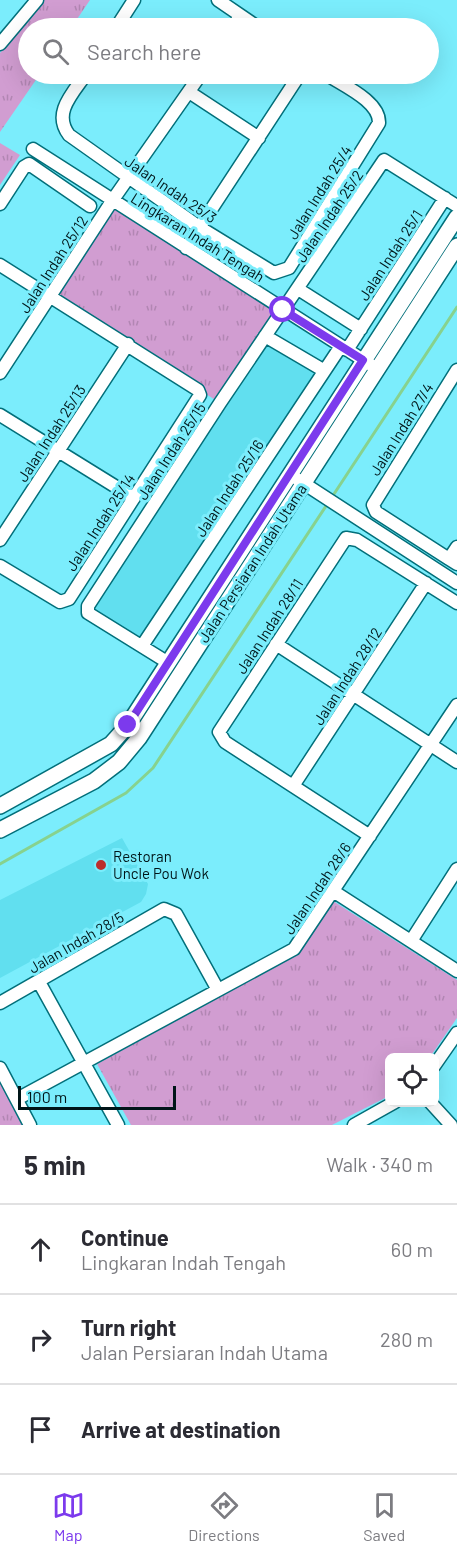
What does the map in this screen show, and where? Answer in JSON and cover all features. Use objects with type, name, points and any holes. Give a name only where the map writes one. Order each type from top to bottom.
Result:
[{"type":"main road","name":"Jalan Persiaran Indah Utama","points":[[0,806],[111,744],[128,725],[457,217]]},
{"type":"main road","name":"Jalan Persiaran Indah Utama","points":[[0,830],[94,781],[119,762],[139,738],[457,246]]},
{"type":"street","points":[[22,18],[37,0]]},
{"type":"street","points":[[122,18],[134,0]]},
{"type":"street","points":[[218,0],[243,18]]},
{"type":"street","points":[[0,44],[18,23]]},
{"type":"street","name":"Jalan Indah 25/3","points":[[79,84],[64,106],[61,120],[69,135],[128,179],[199,227],[274,273]]},
{"type":"street","name":"Jalan Indah 25/12","points":[[0,373],[112,201],[194,84]]},
{"type":"street","points":[[186,248],[294,84]]},
{"type":"street","name":"Jalan Indah 25/4","points":[[274,273],[290,268],[379,123],[380,117],[374,106],[341,84]]},
{"type":"street","points":[[189,92],[259,138]]},
{"type":"street","name":"Lingkaran Indah Tengah","points":[[33,149],[378,369]]},
{"type":"street","name":"Jalan Indah 25/2","points":[[283,310],[384,160],[445,198]]},
{"type":"street","points":[[0,204],[24,167],[29,164],[90,206]]},
{"type":"street","points":[[445,198],[457,206]]},
{"type":"street","name":"Jalan Indah 25/1","points":[[344,348],[361,329],[445,198]]},
{"type":"street","points":[[0,265],[128,344]]},
{"type":"street","points":[[298,289],[361,329]]},
{"type":"street","name":"Jalan Indah 25/15","points":[[142,646],[87,611],[283,310]]},
{"type":"street","points":[[265,336],[323,370]]},
{"type":"street","name":"Jalan Indah 25/14","points":[[0,566],[60,602],[64,602],[200,394],[128,344]]},
{"type":"street","name":"Jalan Indah 25/13","points":[[0,540],[128,344]]},
{"type":"street","name":"Jalan Indah 25/16","points":[[142,646],[323,370],[344,348]]},
{"type":"street","name":"Jalan Indah 27/4","points":[[453,562],[376,512],[373,505],[452,387],[457,370]]},
{"type":"street","points":[[0,415],[134,498]]},
{"type":"street","points":[[290,474],[457,583]]},
{"type":"street","name":"Jalan Indah 28/11","points":[[293,786],[225,742],[219,732],[276,644],[346,538],[357,540],[426,583]]},
{"type":"street","points":[[453,562],[457,547]]},
{"type":"street","points":[[426,583],[457,603]]},
{"type":"street","name":"Jalan Indah 28/12","points":[[293,786],[426,583]]},
{"type":"street","points":[[276,644],[457,762]]},
{"type":"street","points":[[142,646],[167,662]]},
{"type":"street","name":"Jalan Indah 28/6","points":[[17,1099],[294,949],[457,705]]},
{"type":"street","points":[[293,786],[370,836]]},
{"type":"street","points":[[411,941],[457,869]]},
{"type":"street","points":[[333,891],[457,971]]},
{"type":"street","name":"Jalan Indah 28/5","points":[[0,1003],[168,909],[176,914],[218,990]]},
{"type":"street","points":[[39,982],[118,1125]]},
{"type":"street","points":[[439,1060],[457,1032]]},
{"type":"street","points":[[0,1068],[30,1125]]},
{"type":"street","points":[[354,1125],[386,1107]]},
{"type":"street","points":[[435,1107],[451,1125]]},
{"type":"shaded area","points":[[266,342],[318,371],[141,641],[90,610]]},
{"type":"shaded area","points":[[122,838],[148,884],[141,902],[0,978],[0,900]]},
{"type":"green space","points":[[43,0],[90,0],[78,18],[28,18]]},
{"type":"green space","points":[[18,31],[18,84],[33,84],[0,132],[0,53]]},
{"type":"green space","points":[[0,143],[20,155],[0,185]]},
{"type":"green space","points":[[112,201],[283,310],[220,403],[51,295]]},
{"type":"green space","points":[[333,901],[457,980],[457,1018],[433,1053],[385,1053],[385,1098],[332,1125],[131,1125],[97,1064],[298,953]]},
{"type":"green space","points":[[0,1082],[22,1125],[0,1125]]},
{"type":"waterway","points":[[332,497],[457,307]]},
{"type":"waterway","points":[[0,864],[126,793],[153,768],[328,503]]},
{"type":"place","name":"Restoran Uncle Pou Wok","points":[[101,865]]},
{"type":"route","points":[[128,725],[363,360],[283,310]]}]
